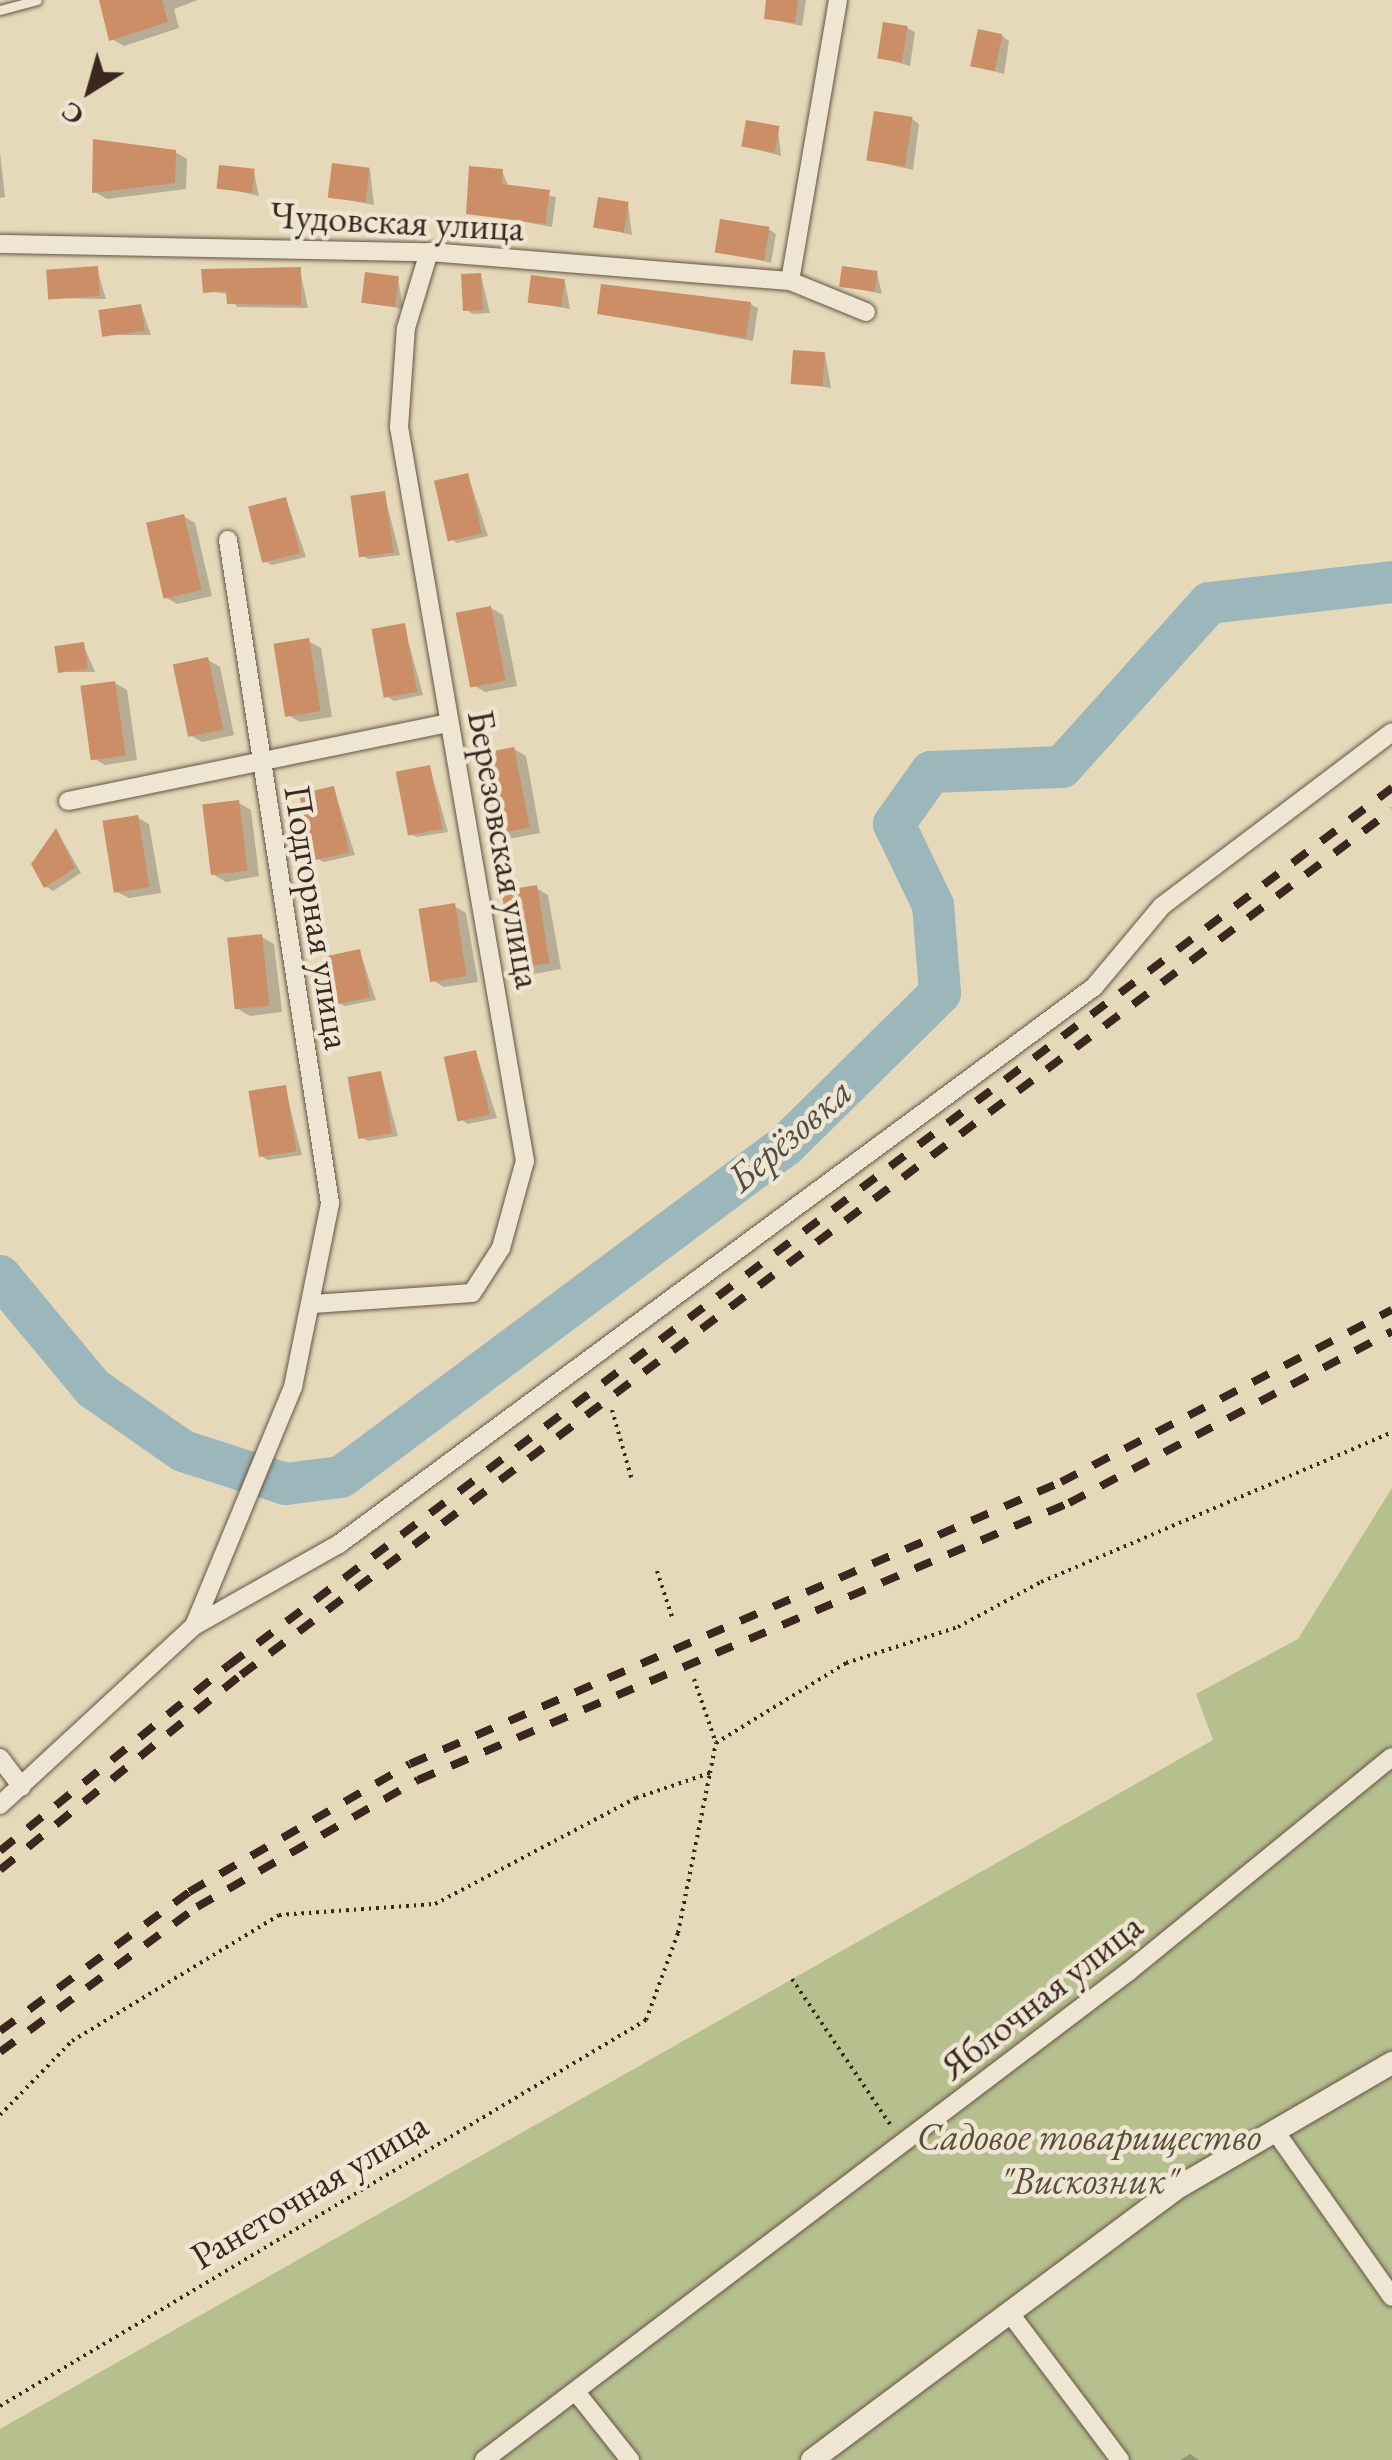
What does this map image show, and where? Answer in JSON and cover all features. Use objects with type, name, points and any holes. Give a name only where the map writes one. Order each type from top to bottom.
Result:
[{"type":"street","points":[[790,282],[838,0]]},
{"type":"street","name":"Чудовская улица","points":[[0,244],[429,252],[790,282],[866,312]]},
{"type":"street","name":"Березовская улица","points":[[313,1304],[472,1293],[500,1248],[525,1162],[398,427],[406,328],[429,252]]},
{"type":"street","name":"Подгорная улица","points":[[194,1626],[270,1446],[313,1304],[330,1203],[228,540]]},
{"type":"street","points":[[68,801],[261,766],[450,724]]},
{"type":"street","points":[[0,1805],[194,1626],[339,1544],[1094,987],[1162,906],[1392,732]]},
{"type":"street","name":"Яблочная улица","points":[[484,2460],[903,2144],[1392,1757]]},
{"type":"street","points":[[0,1758],[22,1786]]},
{"type":"street","points":[[812,2460],[1177,2188],[1392,2062]]},
{"type":"street","points":[[1275,2131],[1392,2297]]},
{"type":"street","points":[[1010,2312],[1120,2460]]},
{"type":"street","points":[[576,2392],[630,2460]]},
{"type":"lane","points":[[0,10],[37,0]]},
{"type":"path","points":[[612,1410],[632,1480]]},
{"type":"path","points":[[716,1743],[846,1663],[958,1627],[1041,1582],[1392,1432]]},
{"type":"path","points":[[656,1571],[672,1617]]},
{"type":"path","points":[[0,2114],[72,2040],[278,1915],[435,1904],[636,1798],[710,1773],[716,1743],[694,1679]]},
{"type":"path","name":"Ранеточная улица","points":[[0,2406],[646,2020],[678,1933],[710,1773]]},
{"type":"path","points":[[792,1979],[903,2144]]},
{"type":"green space","name":"Садовое товарищество \"Вискозник\"","points":[[1392,1488],[1392,2460],[0,2460],[0,2429],[1213,1740],[1196,1694],[1298,1639]]},
{"type":"building","points":[[99,0],[162,0],[168,22],[109,41]]},
{"type":"building","points":[[766,0],[798,0],[795,23],[764,19]]},
{"type":"building","points":[[883,22],[908,26],[902,62],[877,59]]},
{"type":"building","points":[[978,29],[1002,34],[995,71],[970,66]]},
{"type":"building","points":[[874,111],[913,117],[905,166],[866,160]]},
{"type":"building","points":[[746,120],[779,126],[775,152],[741,147]]},
{"type":"building","points":[[93,139],[176,150],[175,183],[92,193]]},
{"type":"building","points":[[332,163],[370,168],[365,202],[328,198]]},
{"type":"building","points":[[219,165],[255,169],[252,193],[216,189]]},
{"type":"building","points":[[469,166],[503,169],[502,184],[550,190],[545,224],[466,214]]},
{"type":"building","points":[[598,197],[629,202],[624,232],[593,228]]},
{"type":"building","points":[[720,219],[769,227],[764,260],[715,253]]},
{"type":"building","points":[[98,266],[100,296],[48,300],[46,270]]},
{"type":"building","points":[[842,266],[878,271],[875,292],[839,287]]},
{"type":"building","points":[[301,267],[301,305],[227,304],[226,291],[203,293],[201,269]]},
{"type":"building","points":[[365,272],[399,276],[395,307],[361,303]]},
{"type":"building","points":[[481,273],[483,310],[463,311],[461,274]]},
{"type":"building","points":[[531,275],[565,279],[561,307],[528,303]]},
{"type":"building","points":[[601,284],[751,302],[746,338],[597,314]]},
{"type":"building","points":[[141,304],[145,331],[102,337],[98,310]]},
{"type":"building","points":[[793,350],[825,352],[823,386],[791,384]]},
{"type":"building","points":[[468,473],[482,533],[448,541],[434,481]]},
{"type":"building","points":[[385,491],[394,552],[359,557],[350,496]]},
{"type":"building","points":[[286,497],[300,553],[262,563],[248,506]]},
{"type":"building","points":[[184,514],[202,590],[164,599],[146,523]]},
{"type":"building","points":[[491,606],[506,681],[470,687],[456,613]]},
{"type":"building","points":[[405,623],[417,692],[384,698],[372,629]]},
{"type":"building","points":[[309,638],[321,711],[285,717],[273,644]]},
{"type":"building","points":[[84,642],[88,669],[58,673],[54,646]]},
{"type":"building","points":[[208,657],[223,729],[188,737],[173,664]]},
{"type":"building","points":[[115,681],[125,755],[91,760],[80,686]]},
{"type":"building","points":[[514,747],[530,827],[493,835],[478,754]]},
{"type":"building","points":[[430,765],[442,829],[408,835],[396,772]]},
{"type":"building","points":[[334,786],[349,852],[314,860],[299,794]]},
{"type":"building","points":[[239,800],[248,870],[211,875],[202,805]]},
{"type":"building","points":[[138,815],[149,887],[114,893],[102,821]]},
{"type":"building","points":[[56,828],[75,868],[44,888],[31,864]]},
{"type":"building","points":[[537,885],[549,963],[514,969],[501,891]]},
{"type":"building","points":[[455,903],[467,976],[430,982],[418,909]]},
{"type":"building","points":[[262,934],[270,1006],[235,1009],[227,938]]},
{"type":"building","points":[[360,949],[370,997],[335,1004],[325,956]]},
{"type":"building","points":[[476,1050],[490,1115],[457,1121],[444,1057]]},
{"type":"building","points":[[381,1071],[392,1133],[358,1139],[348,1077]]},
{"type":"building","points":[[286,1085],[296,1151],[259,1157],[248,1091]]},
{"type":"waterway","name":"Берёзовка","points":[[0,1276],[93,1388],[183,1451],[286,1484],[341,1477],[786,1145],[940,993],[933,905],[894,824],[931,772],[1062,767],[1209,603],[1392,582]]},
{"type":"railway","points":[[0,1851],[229,1665],[1392,788]]},
{"type":"railway","points":[[0,1870],[241,1675],[1392,810]]},
{"type":"railway","points":[[0,2031],[189,1892],[410,1764],[1061,1482],[1392,1310]]},
{"type":"railway","points":[[0,2052],[197,1907],[418,1780],[1069,1503],[1392,1331]]}]
